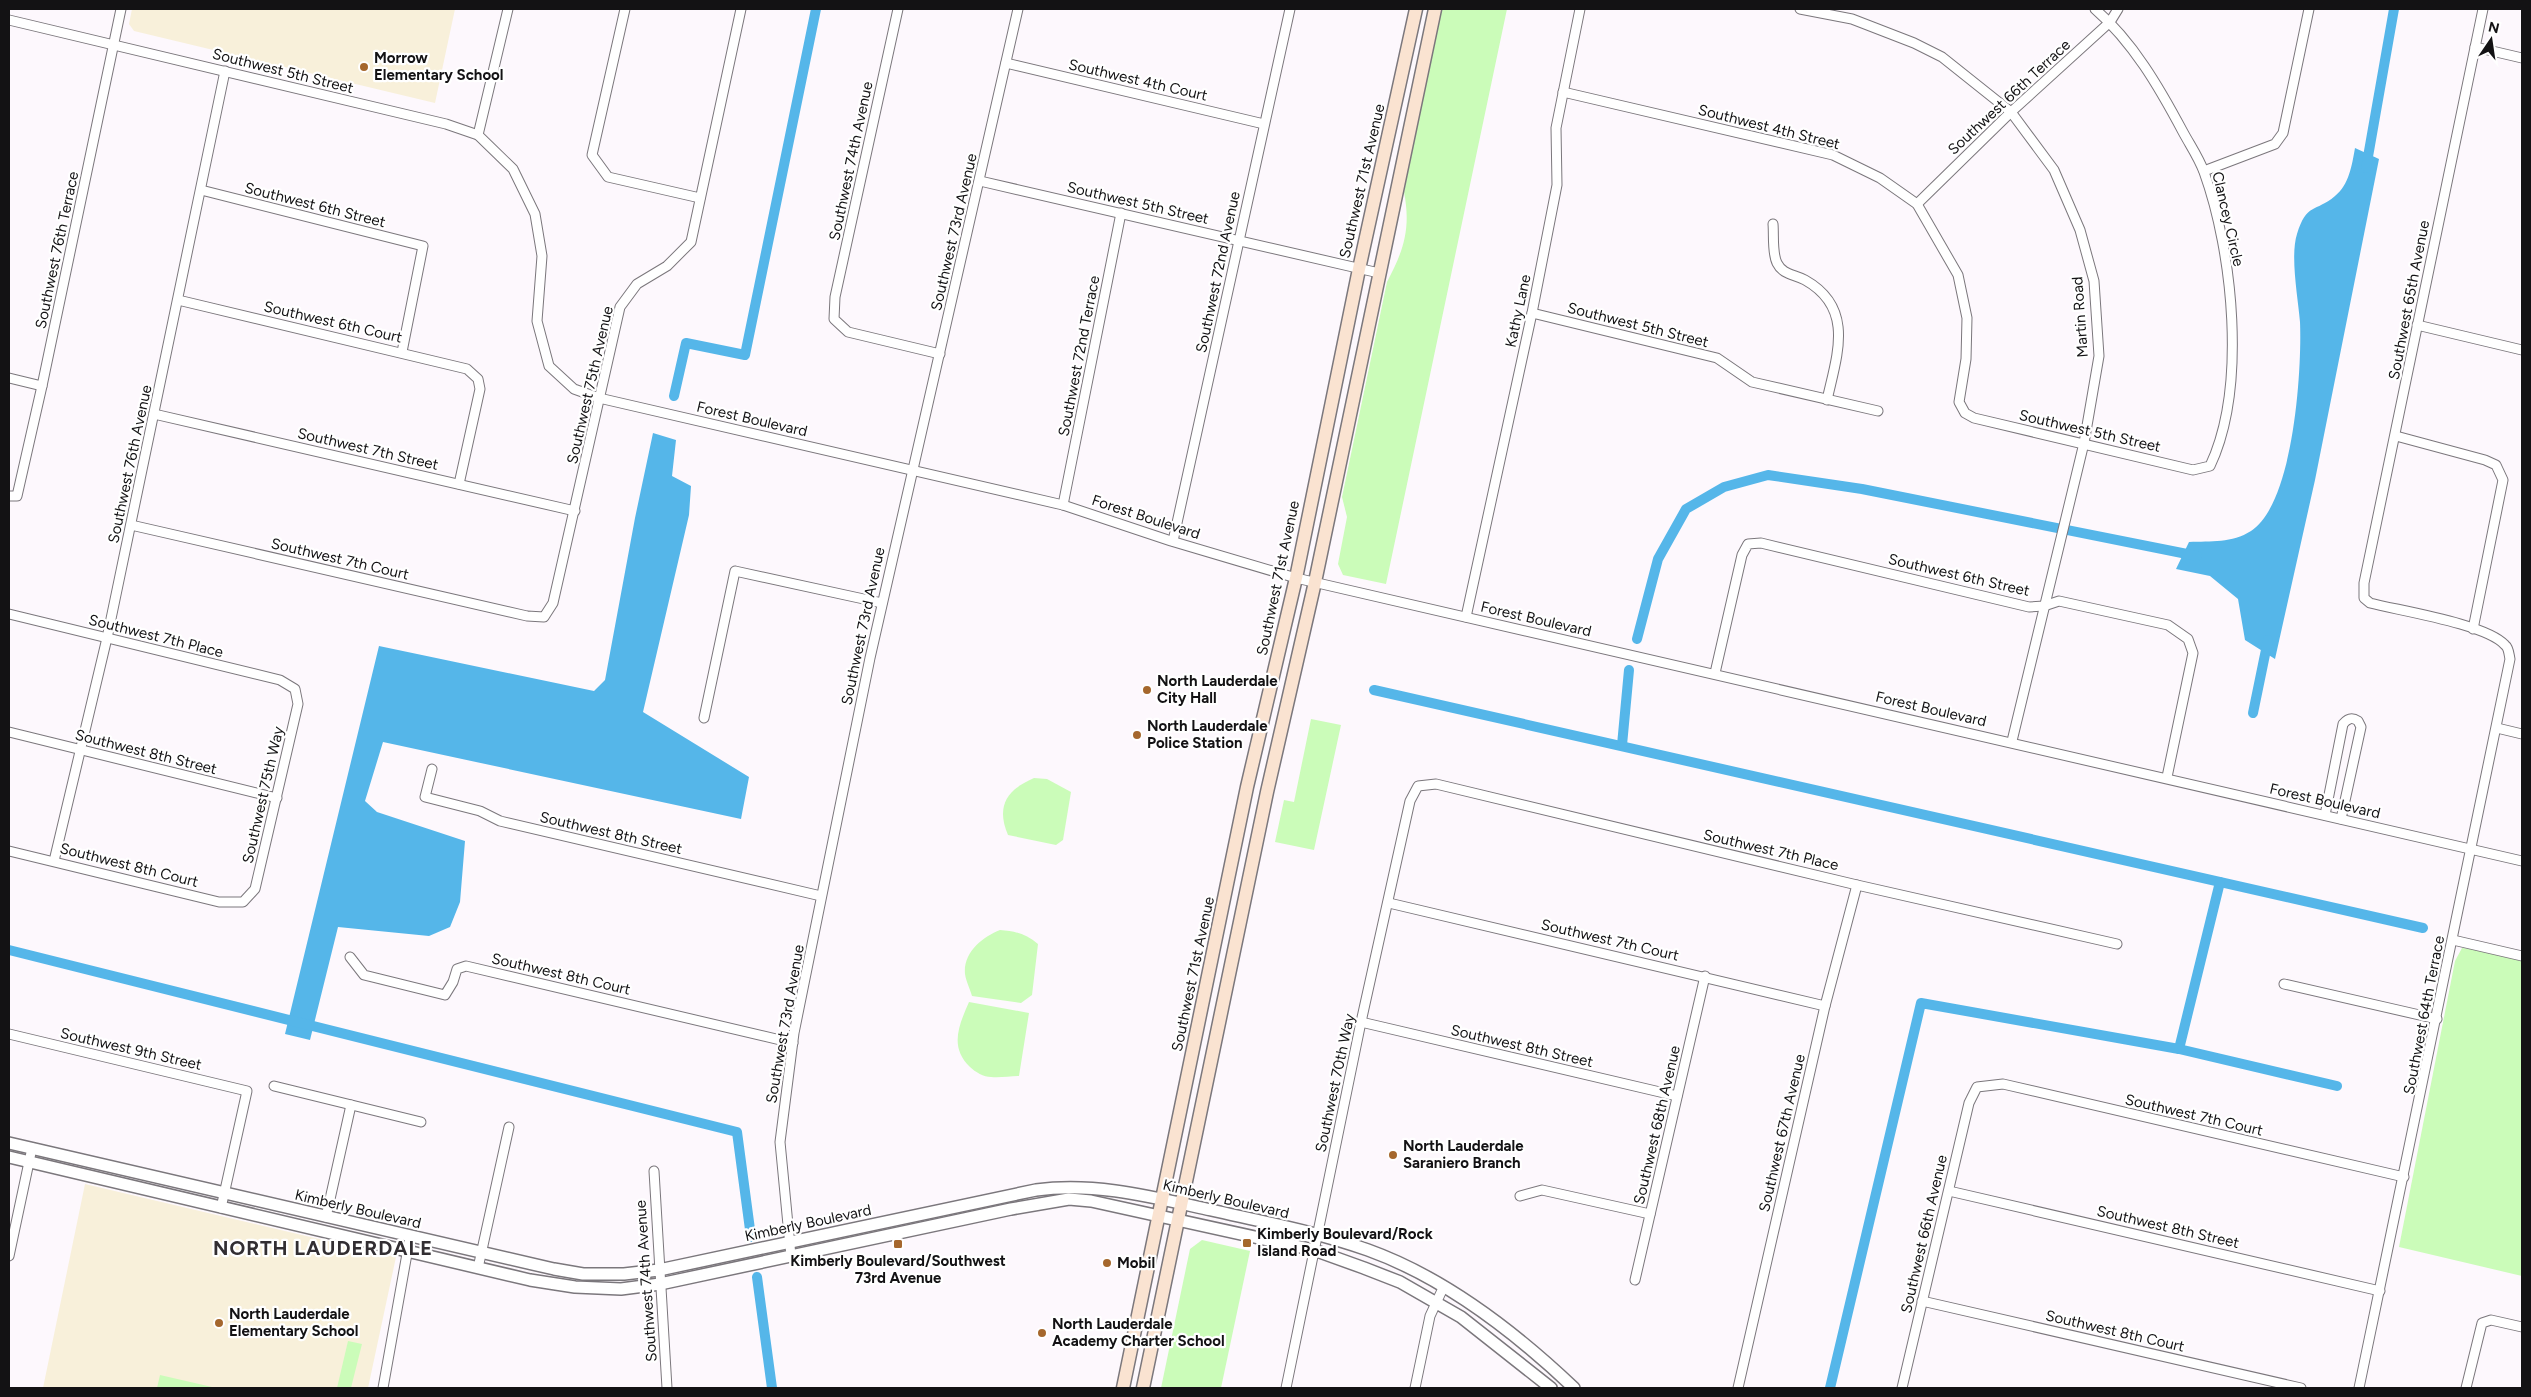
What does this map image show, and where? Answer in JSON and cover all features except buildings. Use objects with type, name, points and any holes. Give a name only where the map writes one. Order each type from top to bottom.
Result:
[{"type":"main road","name":"Southwest 71st Avenue","points":[[1122,1388],[1201,1019],[1247,788],[1296,578],[1359,269],[1416,9]]},
{"type":"main road","points":[[1143,1388],[1267,792],[1315,582],[1435,9]]},
{"type":"street","name":"Southwest 76th Terrace","points":[[13,496],[42,386],[121,9]]},
{"type":"street","points":[[478,135],[508,9]]},
{"type":"street","points":[[624,9],[592,156],[608,177],[700,198]]},
{"type":"street","name":"Southwest 75th Avenue","points":[[544,617],[553,603],[620,307],[637,284],[667,266],[691,242],[741,9]]},
{"type":"street","name":"Southwest 74th Avenue","points":[[898,9],[835,298],[834,320],[848,332],[940,354]]},
{"type":"street","name":"Southwest 73rd Avenue","points":[[792,1256],[789,1242],[780,1142],[792,1043],[911,470],[940,354],[1018,9]]},
{"type":"street","name":"Southwest 72nd Avenue","points":[[1173,541],[1290,9]]},
{"type":"street","name":"Kathy Lane","points":[[1466,617],[1532,313],[1557,185],[1556,128],[1580,9]]},
{"type":"street","name":"Martin Road","points":[[1800,9],[1852,19],[1883,30],[1942,57],[2010,112],[2054,170],[2080,230],[2094,281],[2099,356],[2084,443],[2012,741]]},
{"type":"street","points":[[1852,19],[1855,9]]},
{"type":"street","name":"Clancey Circle","points":[[2095,9],[2110,22],[2154,79],[2204,171],[2224,249],[2233,327],[2232,383],[2218,449],[2210,466]]},
{"type":"street","name":"Southwest 66th Terrace","points":[[1917,204],[2010,112],[2110,22],[2118,9]]},
{"type":"street","points":[[2204,171],[2275,144],[2283,134],[2309,9]]},
{"type":"street","name":"Southwest 65th Avenue","points":[[2473,629],[2370,603],[2364,598],[2364,583],[2483,9]]},
{"type":"street","name":"Southwest 5th Street","points":[[9,20],[446,124],[478,135],[513,169],[535,214],[542,256],[537,321],[549,366],[574,389],[599,398]]},
{"type":"street","points":[[2475,47],[2522,58]]},
{"type":"street","name":"Southwest 4th Court","points":[[1006,64],[1264,124]]},
{"type":"street","name":"Southwest 76th Avenue","points":[[54,861],[131,525],[225,71]]},
{"type":"street","name":"Southwest 4th Street","points":[[1562,92],[1834,155],[1880,178],[1917,204],[1958,275],[1967,318],[1966,359],[1959,402],[1965,413]]},
{"type":"street","name":"Southwest 5th Street","points":[[980,181],[1379,273]]},
{"type":"street","name":"Southwest 6th Street","points":[[201,190],[423,246],[402,352]]},
{"type":"street","name":"Southwest 72nd Terrace","points":[[1063,505],[1121,213]]},
{"type":"street","points":[[1773,224],[1776,262],[1785,273],[1805,280],[1826,296],[1837,314],[1840,340],[1827,400]]},
{"type":"street","name":"Southwest 6th Court","points":[[178,300],[467,369],[478,379],[480,389],[459,484]]},
{"type":"street","name":"Southwest 5th Street","points":[[1532,313],[1717,358],[1752,382],[1878,411]]},
{"type":"street","points":[[2417,325],[2522,350]]},
{"type":"street","points":[[9,378],[42,386]]},
{"type":"street","name":"Forest Boulevard","points":[[599,398],[1063,505],[1296,578],[2012,741],[2472,850]]},
{"type":"street","name":"Southwest 5th Street","points":[[1965,413],[1974,418],[2193,470],[2210,466]]},
{"type":"street","name":"Southwest 7th Street","points":[[154,414],[575,511]]},
{"type":"street","points":[[2396,436],[2486,460],[2496,465],[2503,480],[2473,629]]},
{"type":"street","name":"Southwest 7th Court","points":[[131,525],[527,616],[544,617]]},
{"type":"street","name":"Southwest 6th Street","points":[[1715,674],[1742,555],[1748,544],[1761,543],[2029,607],[2044,606],[2059,601],[2168,625],[2188,639],[2193,653],[2167,777]]},
{"type":"street","points":[[704,718],[735,571],[882,603]]},
{"type":"street","name":"Southwest 7th Place","points":[[9,614],[280,680],[295,689]]},
{"type":"street","name":"Southwest 64th Terrace","points":[[2359,1388],[2472,850],[2510,659],[2507,646],[2494,636],[2473,629]]},
{"type":"street","name":"Southwest 75th Way","points":[[243,902],[255,889],[298,704],[295,689]]},
{"type":"street","points":[[2325,815],[2343,724],[2348,719],[2353,718],[2358,721],[2360,727],[2341,819]]},
{"type":"street","points":[[2497,728],[2522,734]]},
{"type":"street","name":"Southwest 8th Street","points":[[9,732],[277,798]]},
{"type":"street","name":"Southwest 8th Street","points":[[432,769],[425,797],[480,811],[500,821],[822,896]]},
{"type":"street","name":"Southwest 7th Place","points":[[1418,786],[1436,784],[1857,885],[2117,944]]},
{"type":"street","name":"Southwest 70th Way","points":[[1286,1388],[1361,1022],[1389,903],[1410,801],[1418,786]]},
{"type":"street","name":"Southwest 8th Court","points":[[9,850],[219,902],[243,902]]},
{"type":"street","points":[[2472,850],[2522,861]]},
{"type":"street","name":"Southwest 67th Avenue","points":[[1738,1388],[1825,1006],[1857,885]]},
{"type":"street","name":"Southwest 7th Court","points":[[1389,903],[1705,976],[1825,1006]]},
{"type":"street","points":[[2453,940],[2522,956]]},
{"type":"street","name":"Southwest 8th Court","points":[[350,957],[364,976],[445,996],[453,982],[457,969],[466,966],[792,1043]]},
{"type":"street","name":"Southwest 68th Avenue","points":[[1635,1280],[1705,976]]},
{"type":"street","points":[[2284,984],[2437,1018]]},
{"type":"street","name":"Southwest 8th Street","points":[[1361,1022],[1677,1096]]},
{"type":"street","name":"Southwest 9th Street","points":[[9,1034],[247,1091],[225,1192]]},
{"type":"street","name":"Southwest 7th Court","points":[[1977,1087],[2003,1084],[2404,1178]]},
{"type":"street","points":[[274,1086],[421,1122]]},
{"type":"street","name":"Southwest 66th Avenue","points":[[1902,1388],[1968,1103],[1977,1087]]},
{"type":"street","points":[[326,1217],[351,1105]]},
{"type":"street","points":[[478,1268],[510,1127]]},
{"type":"street","name":"Kimberly Boulevard","points":[[9,1143],[225,1192],[410,1237],[583,1274],[624,1274],[659,1270],[974,1202],[1066,1186],[1125,1192],[1317,1234],[1370,1251],[1444,1286],[1470,1302],[1513,1335],[1574,1388]]},
{"type":"street","points":[[9,1256],[32,1148]]},
{"type":"street","name":"Kimberly Boulevard","points":[[9,1157],[407,1253],[575,1287],[621,1288],[660,1284],[1011,1209],[1069,1199],[1091,1202],[1314,1250],[1400,1282],[1437,1302],[1503,1349],[1551,1388]]},
{"type":"street","name":"Southwest 74th Avenue","points":[[654,1171],[667,1388]]},
{"type":"street","points":[[101,1179],[117,1174],[165,1184],[178,1182]]},
{"type":"street","points":[[1520,1196],[1542,1190],[1650,1214]]},
{"type":"street","name":"Southwest 8th Street","points":[[1949,1191],[2380,1291]]},
{"type":"street","points":[[221,1208],[225,1192]]},
{"type":"street","points":[[384,1388],[410,1237]]},
{"type":"street","points":[[1415,1388],[1430,1316],[1444,1286]]},
{"type":"street","name":"Southwest 8th Court","points":[[1922,1301],[2300,1388]]},
{"type":"street","points":[[2466,1388],[2482,1323],[2491,1320],[2522,1327]]},
{"type":"shaded area","name":"Morrow Elementary School","points":[[132,9],[455,9],[435,103],[134,31],[129,24]]},
{"type":"shaded area","name":"North Lauderdale Elementary School","points":[[85,1184],[396,1257],[368,1388],[43,1388]]},
{"type":"green space","points":[[1441,9],[1507,9],[1386,584],[1343,575],[1338,564],[1347,517],[1342,497],[1387,282],[1398,260],[1405,238],[1407,217],[1404,192]]},
{"type":"green space","points":[[1311,719],[1341,725],[1314,850],[1275,842],[1284,800],[1294,802]]},
{"type":"green space","points":[[1034,778],[1047,779],[1071,792],[1063,840],[1056,845],[1008,835],[1003,816],[1006,800],[1016,788]]},
{"type":"green space","points":[[1000,930],[1020,934],[1038,944],[1032,995],[1021,1003],[972,996],[966,979],[965,966],[975,946]]},
{"type":"green space","points":[[2462,948],[2474,949],[2522,961],[2522,1276],[2399,1247],[2455,961]]},
{"type":"green space","points":[[969,1002],[1029,1013],[1019,1076],[988,1077],[974,1071],[964,1059],[960,1052],[958,1036],[959,1027]]},
{"type":"green space","points":[[1202,1240],[1250,1251],[1221,1388],[1161,1388],[1190,1249]]},
{"type":"green space","points":[[348,1341],[362,1344],[351,1388],[337,1388]]},
{"type":"green space","points":[[160,1375],[212,1387],[212,1388],[157,1388]]},
{"type":"water","points":[[2355,148],[2379,159],[2315,480],[2275,659],[2245,640],[2238,599],[2210,576],[2176,569],[2189,542],[2236,538],[2251,531],[2266,516],[2277,493],[2286,465],[2297,401],[2300,322],[2294,254],[2297,234],[2308,212],[2335,196],[2344,186],[2353,161]]},
{"type":"water","points":[[653,433],[676,440],[672,476],[691,486],[689,515],[643,712],[749,777],[741,819],[383,742],[365,801],[377,812],[465,841],[460,902],[450,927],[429,936],[338,927],[310,1040],[285,1034],[379,646],[594,691],[605,680]]},
{"type":"waterway","points":[[674,396],[686,343],[745,355],[816,9]]},
{"type":"waterway","points":[[2366,168],[2394,9]]},
{"type":"waterway","points":[[1637,639],[1658,559],[1686,509],[1724,487],[1768,475],[1862,489],[2197,556]]},
{"type":"waterway","points":[[2253,713],[2268,640]]},
{"type":"waterway","points":[[1622,745],[1629,670]]},
{"type":"waterway","points":[[1374,690],[2423,928]]},
{"type":"waterway","points":[[2179,1049],[2220,882]]},
{"type":"waterway","points":[[9,950],[737,1132],[751,1237]]},
{"type":"waterway","points":[[1830,1388],[1921,1003],[2179,1049],[2337,1086]]},
{"type":"waterway","points":[[757,1277],[772,1388]]},
{"type":"place","name":"Morrow Elementary School","points":[[364,67]]},
{"type":"place","name":"North Lauderdale City Hall","points":[[1147,690]]},
{"type":"place","name":"North Lauderdale Police Station","points":[[1137,735]]},
{"type":"place","name":"North Lauderdale Saraniero Branch","points":[[1393,1155]]},
{"type":"place","name":"Kimberly Boulevard/Rock Island Road","points":[[1247,1243]]},
{"type":"place","name":"Kimberly Boulevard/Southwest 73rd Avenue","points":[[898,1244]]},
{"type":"place","name":"Mobil","points":[[1107,1263]]},
{"type":"place","name":"North Lauderdale Elementary School","points":[[219,1323]]},
{"type":"place","name":"North Lauderdale Academy Charter School","points":[[1042,1333]]},
{"type":"district","name":"NORTH LAUDERDALE","points":[[323,1248]]}]
